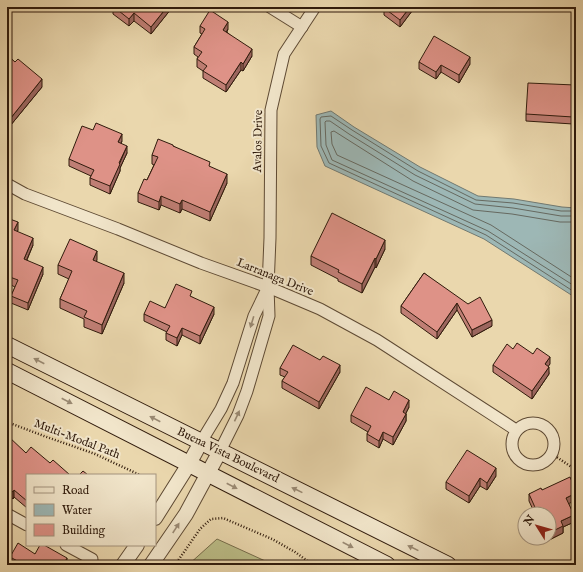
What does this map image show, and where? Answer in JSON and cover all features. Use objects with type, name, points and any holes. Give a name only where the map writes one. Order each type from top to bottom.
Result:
[{"type":"main road","name":"Buena Vista Boulevard","points":[[7,345],[448,565]]},
{"type":"main road","name":"Buena Vista Boulevard","points":[[7,371],[387,565]]},
{"type":"street","points":[[270,7],[302,27]]},
{"type":"street","name":"Avalos Drive","points":[[220,451],[238,415],[247,391],[269,316],[268,287],[271,110],[284,54],[316,7]]},
{"type":"street","name":"Larranaga Drive","points":[[7,184],[25,194],[268,287],[320,309],[377,340],[516,430]]},
{"type":"street","name":"Avalos Drive","points":[[201,442],[221,409],[230,390],[254,316],[268,287]]},
{"type":"street","points":[[535,422],[548,428],[554,440],[552,454],[548,460],[542,464],[535,465],[528,465],[521,462],[513,451],[513,436],[516,430],[528,423],[535,422]]},
{"type":"street","points":[[156,516],[201,442]]},
{"type":"street","points":[[151,565],[186,514],[220,451]]},
{"type":"street","points":[[7,514],[26,524]]},
{"type":"street","points":[[68,546],[92,559]]},
{"type":"street","points":[[123,565],[136,546]]},
{"type":"path","name":"Multi-Modal Path","points":[[7,422],[95,454],[138,474]]},
{"type":"path","points":[[552,454],[576,470]]},
{"type":"path","points":[[175,565],[200,529],[212,519],[223,518],[272,539],[295,552],[313,565]]},
{"type":"green space","points":[[217,539],[274,565],[188,565]]},
{"type":"water","points":[[331,111],[354,127],[420,167],[478,196],[514,199],[576,208],[576,298],[484,239],[325,166],[317,147],[316,115]]},
{"type":"building","points":[[114,7],[167,7],[151,27],[134,13],[129,19]]},
{"type":"building","points":[[410,7],[400,20],[384,8]]},
{"type":"building","points":[[210,10],[228,22],[223,30],[252,49],[243,64],[241,62],[226,85],[203,71],[207,66],[197,59],[202,52],[194,47],[205,29],[200,26]]},
{"type":"building","points":[[434,36],[470,57],[459,75],[441,65],[436,72],[419,62]]},
{"type":"building","points":[[7,55],[15,62],[18,59],[42,79],[10,119],[7,116]]},
{"type":"building","points":[[528,83],[575,85],[573,117],[526,114]]},
{"type":"building","points":[[96,123],[122,134],[118,142],[127,146],[110,186],[90,178],[94,170],[69,159],[82,126],[93,130]]},
{"type":"building","points":[[158,139],[210,162],[209,166],[227,174],[210,212],[182,200],[180,204],[161,196],[159,202],[138,193],[144,179],[147,180],[158,157],[152,155]]},
{"type":"building","points":[[332,213],[385,240],[362,284],[338,272],[339,270],[311,256]]},
{"type":"building","points":[[7,218],[18,222],[14,230],[33,238],[24,259],[43,267],[28,303],[11,296],[18,280],[7,276]]},
{"type":"building","points":[[70,239],[97,251],[93,260],[124,273],[102,325],[84,317],[87,311],[60,299],[72,271],[58,265]]},
{"type":"building","points":[[424,273],[468,304],[480,297],[492,320],[472,330],[457,303],[437,332],[401,306]]},
{"type":"building","points":[[176,284],[192,291],[190,296],[214,307],[200,336],[182,328],[177,338],[166,333],[170,326],[144,314],[150,301],[165,308]]},
{"type":"building","points":[[517,343],[533,354],[537,348],[550,357],[545,364],[549,367],[532,391],[493,365],[507,344],[513,349]]},
{"type":"building","points":[[293,345],[320,360],[323,356],[340,365],[319,402],[282,381],[288,372],[280,368]]},
{"type":"building","points":[[366,387],[389,400],[394,391],[409,400],[403,412],[406,414],[393,437],[383,432],[379,441],[367,434],[371,426],[351,415]]},
{"type":"building","points":[[8,436],[26,453],[31,447],[50,463],[53,460],[69,474],[26,474],[26,500],[14,490],[13,492],[7,487]]},
{"type":"building","points":[[467,450],[496,468],[487,483],[480,478],[469,496],[446,482]]},
{"type":"building","points":[[83,471],[87,474],[80,474]]},
{"type":"building","points":[[570,477],[576,491],[576,493],[566,498],[574,515],[561,521],[563,526],[557,529],[557,506],[534,506],[529,494],[541,488],[542,490]]},
{"type":"building","points":[[18,543],[35,554],[39,546],[46,546],[67,558],[63,565],[25,565],[10,557]]}]
